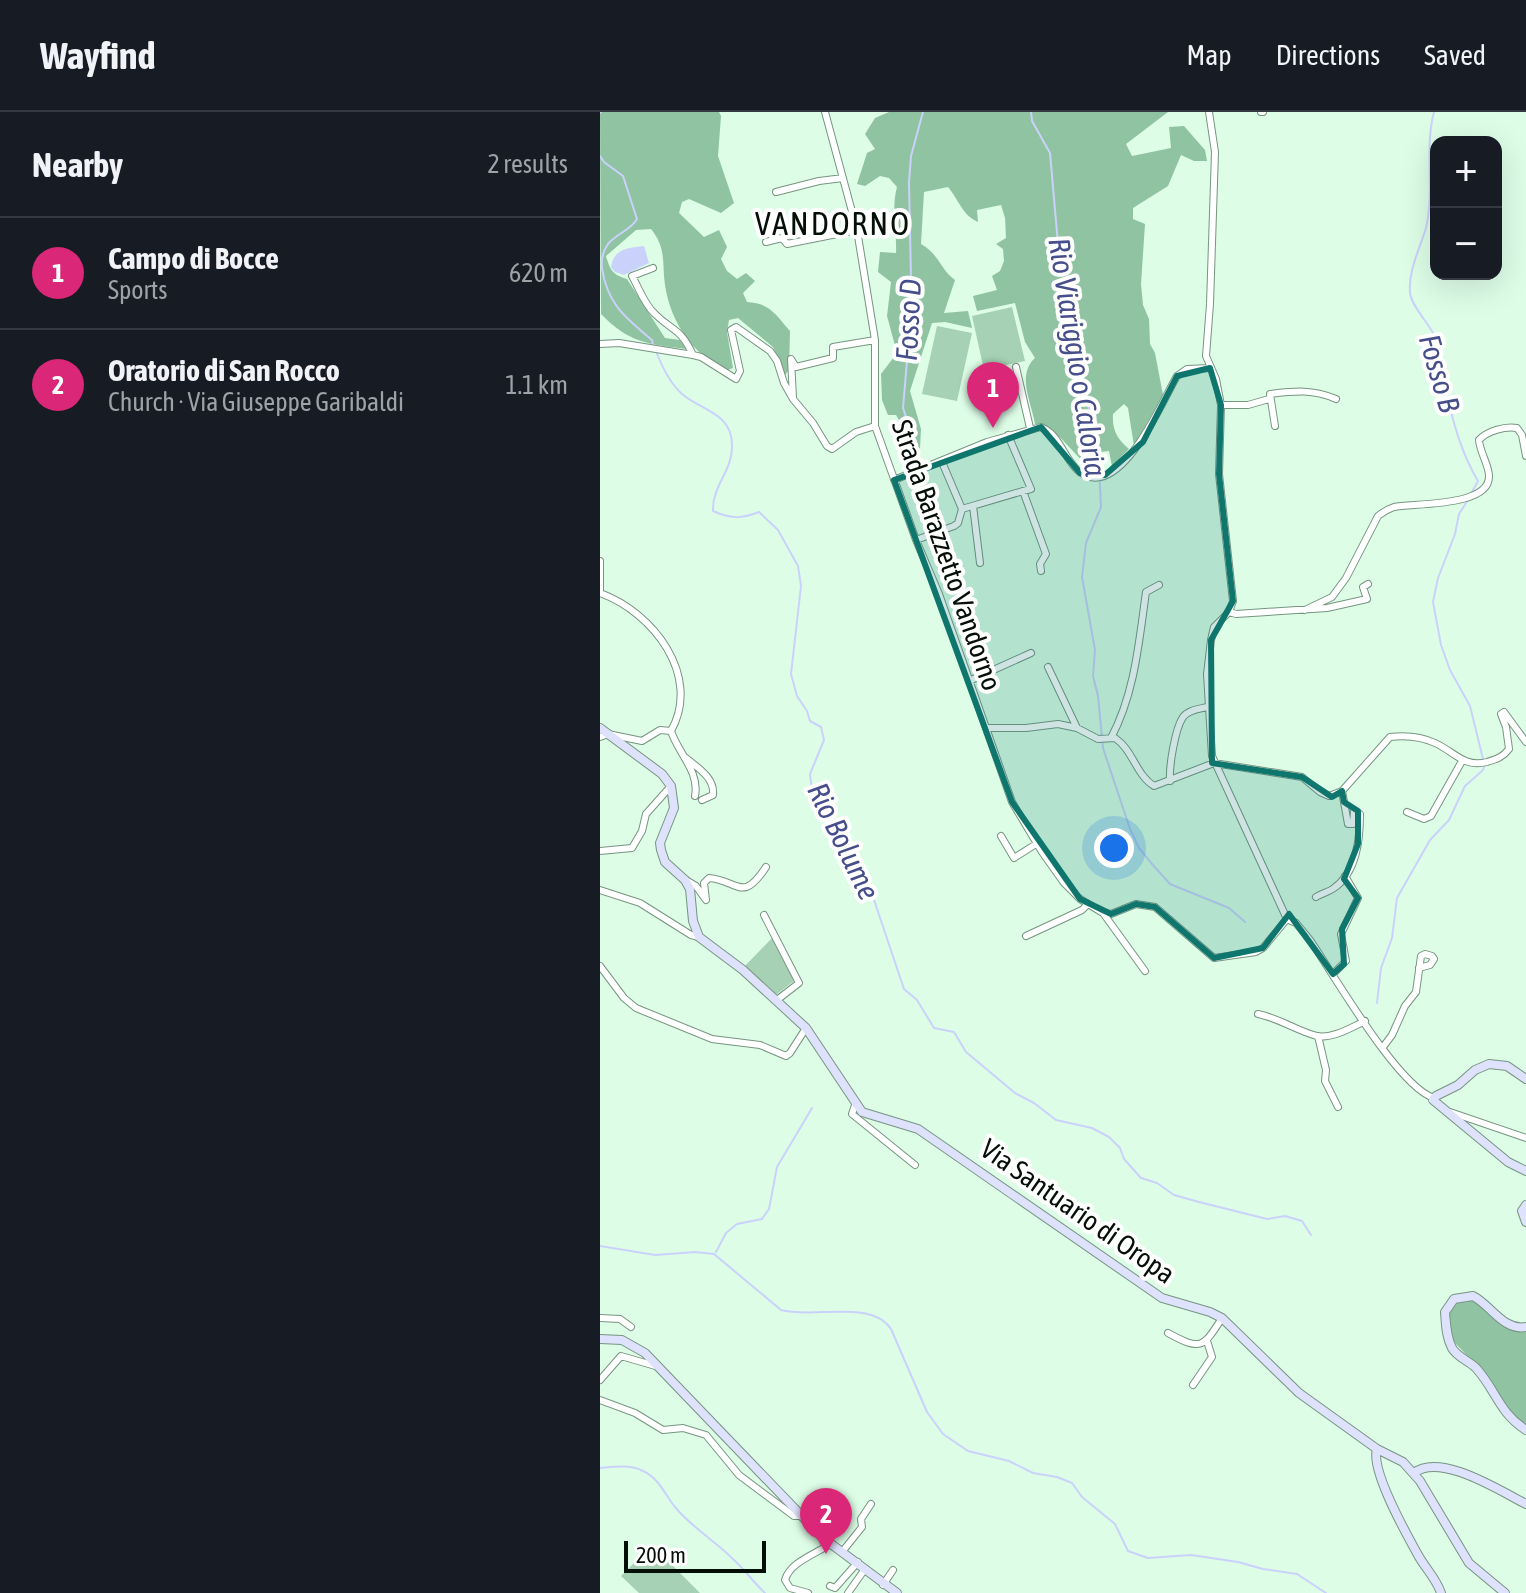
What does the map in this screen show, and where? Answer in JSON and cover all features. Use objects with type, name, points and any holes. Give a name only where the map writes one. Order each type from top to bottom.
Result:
[{"type":"main road","points":[[603,733],[662,774],[671,786],[674,808],[660,843],[661,850],[665,862],[685,880],[690,889],[693,921],[699,937],[777,1000],[806,1028],[818,1042],[855,1105]]},
{"type":"main road","points":[[1526,1079],[1507,1066],[1489,1064],[1434,1098],[1434,1102],[1508,1162],[1526,1171]]},
{"type":"main road","name":"Via Santuario di Oropa","points":[[855,1105],[862,1112],[909,1125],[933,1137],[1162,1298],[1222,1318],[1299,1393],[1377,1449],[1403,1462],[1414,1473],[1469,1563],[1505,1593]]},
{"type":"main road","points":[[1526,1205],[1522,1211],[1526,1222]]},
{"type":"main road","points":[[1526,1327],[1507,1324],[1473,1296],[1454,1299],[1445,1312],[1448,1336],[1455,1353],[1477,1369],[1491,1387],[1503,1411],[1526,1430]]},
{"type":"main road","points":[[600,1339],[612,1338],[633,1344],[830,1544],[897,1593]]},
{"type":"main road","points":[[1377,1449],[1374,1456],[1384,1486],[1419,1558],[1435,1578],[1441,1593]]},
{"type":"main road","points":[[1414,1473],[1424,1467],[1462,1473],[1526,1504]]},
{"type":"street","name":"Strada Barazzetto Vandorno","points":[[825,112],[857,230],[875,340],[875,426],[939,594],[1009,795],[1036,844],[1064,883],[1103,913]]},
{"type":"street","points":[[1209,112],[1215,152],[1206,356],[1216,379],[1221,405],[1219,474],[1233,601],[1229,612],[1214,627],[1207,674],[1207,707],[1214,763],[1287,919],[1300,927],[1408,1080],[1421,1093],[1434,1098]]},
{"type":"street","points":[[776,192],[843,178]]},
{"type":"street","points":[[766,242],[782,238],[787,244],[857,230]]},
{"type":"street","points":[[653,268],[632,276],[648,307],[684,336],[693,355]]},
{"type":"street","points":[[600,344],[619,343],[693,355],[701,357],[729,377],[738,378],[740,371],[731,330],[736,327],[774,355],[793,399],[827,446],[832,449],[856,432],[875,426]]},
{"type":"street","points":[[793,399],[791,359],[796,367],[833,358],[833,347],[875,340]]},
{"type":"street","points":[[1016,367],[1030,428]]},
{"type":"street","points":[[894,480],[1030,428],[1046,428],[1080,473],[1105,475],[1120,466],[1143,442],[1177,376],[1187,369],[1210,368]]},
{"type":"street","points":[[1275,426],[1270,394],[1305,390],[1336,399]]},
{"type":"street","points":[[1221,405],[1248,405],[1269,399]]},
{"type":"street","points":[[1305,610],[1332,597],[1346,578],[1378,516],[1385,510],[1447,503],[1476,495],[1486,487],[1489,477],[1479,440],[1484,434],[1517,428],[1522,435],[1526,456]]},
{"type":"street","points":[[962,509],[1031,489],[1008,435]]},
{"type":"street","points":[[916,540],[958,523],[962,509],[942,462]]},
{"type":"street","points":[[1023,491],[1046,554],[1040,564],[1041,571]]},
{"type":"street","points":[[973,506],[980,563]]},
{"type":"street","points":[[600,561],[600,591],[641,619],[673,655],[681,696],[671,731],[681,752],[696,782],[699,798],[713,795],[714,788],[705,773],[681,752]]},
{"type":"street","points":[[1229,612],[1305,610],[1367,599],[1363,587],[1368,584]]},
{"type":"street","points":[[1105,739],[1119,724],[1140,647],[1146,592],[1159,585]]},
{"type":"street","points":[[969,681],[1031,653]]},
{"type":"street","points":[[1048,667],[1077,728]]},
{"type":"street","points":[[1170,781],[1169,769],[1182,718],[1207,707]]},
{"type":"street","points":[[987,728],[1052,724],[1077,728],[1124,745],[1150,784],[1160,785],[1214,763],[1302,777],[1329,796],[1342,791],[1390,737],[1414,736],[1424,739],[1462,761],[1477,764],[1498,759],[1509,749],[1504,712],[1526,742]]},
{"type":"street","points":[[603,733],[642,741],[660,730],[671,731]]},
{"type":"street","points":[[1407,812],[1424,819],[1431,816],[1462,761]]},
{"type":"street","points":[[600,851],[632,848],[642,831],[646,814],[671,786]]},
{"type":"street","points":[[1316,897],[1336,887],[1345,876],[1358,844],[1360,814],[1354,811],[1353,824],[1348,824],[1342,791]]},
{"type":"street","points":[[1001,836],[1014,858],[1036,844]]},
{"type":"street","points":[[685,880],[696,886],[705,900],[708,897],[705,880],[714,877],[731,887],[745,887],[758,879],[766,867]]},
{"type":"street","points":[[1333,974],[1346,961],[1342,929],[1358,898],[1345,876]]},
{"type":"street","points":[[600,890],[640,903],[699,937]]},
{"type":"street","points":[[1026,936],[1082,910],[1088,904]]},
{"type":"street","points":[[1103,913],[1117,913],[1136,904],[1155,907],[1214,958],[1256,952],[1287,919]]},
{"type":"street","points":[[1103,913],[1145,971]]},
{"type":"street","points":[[764,915],[799,983],[777,1000]]},
{"type":"street","points":[[600,966],[624,998],[636,1008],[712,1039],[760,1045],[786,1056],[806,1028]]},
{"type":"street","points":[[1383,1047],[1416,992],[1419,968]]},
{"type":"street","points":[[1258,1014],[1282,1020],[1318,1036],[1337,1033],[1365,1021]]},
{"type":"street","points":[[1318,1036],[1326,1070],[1325,1081],[1338,1107]]},
{"type":"street","points":[[855,1105],[852,1114],[915,1165]]},
{"type":"street","points":[[1447,1111],[1526,1138]]},
{"type":"street","points":[[600,1318],[620,1319],[631,1327]]},
{"type":"street","points":[[1168,1333],[1194,1345],[1207,1341],[1222,1318]]},
{"type":"street","points":[[1193,1385],[1212,1357],[1207,1341]]},
{"type":"street","points":[[600,1380],[621,1356],[659,1367]]},
{"type":"street","points":[[600,1400],[635,1413],[663,1430],[683,1428],[706,1435],[739,1475],[794,1516],[801,1516]]},
{"type":"street","points":[[842,1552],[862,1527],[861,1519],[871,1504]]},
{"type":"street","points":[[808,1593],[790,1588],[785,1580],[787,1574],[792,1567],[830,1544]]},
{"type":"street","points":[[830,1586],[835,1588],[858,1562]]},
{"type":"street","points":[[848,1593],[865,1569]]},
{"type":"street","points":[[883,1585],[893,1570]]},
{"type":"highlighted area","points":[[1210,368],[1221,405],[1219,474],[1233,601],[1211,640],[1212,763],[1302,777],[1332,797],[1342,791],[1344,802],[1358,811],[1358,844],[1344,879],[1358,898],[1342,929],[1344,964],[1333,974],[1289,914],[1263,948],[1214,958],[1155,907],[1136,904],[1111,914],[1080,899],[1012,802],[894,480],[1041,427],[1080,473],[1105,475],[1143,442],[1177,376]]},
{"type":"green space","points":[[600,112],[719,112],[718,156],[734,203],[721,213],[689,199],[682,202],[679,213],[704,237],[719,230],[727,247],[721,259],[727,271],[737,279],[746,273],[755,281],[743,293],[747,302],[767,307],[790,331],[789,370],[785,375],[773,347],[738,318],[729,320],[727,332],[733,368],[728,370],[715,364],[692,345],[670,306],[662,252],[651,229],[636,230],[606,256],[613,271],[627,279],[665,338],[680,340],[686,349],[661,346],[630,336],[601,314]]},
{"type":"green space","points":[[889,112],[1168,112],[1126,144],[1132,156],[1171,148],[1169,127],[1184,126],[1205,150],[1207,161],[1194,161],[1181,155],[1168,186],[1133,208],[1133,219],[1145,224],[1141,284],[1143,305],[1149,319],[1150,344],[1155,353],[1163,395],[1134,446],[1128,408],[1124,404],[1113,414],[1116,434],[1129,449],[1112,466],[1109,451],[1100,452],[1103,468],[1093,470],[1058,435],[1043,425],[1035,424],[1026,381],[1029,365],[1035,358],[1025,342],[1015,303],[977,311],[973,296],[997,290],[992,276],[1000,271],[1004,261],[1003,249],[996,244],[1006,238],[1001,205],[977,210],[978,222],[964,211],[948,187],[924,192],[921,244],[932,252],[955,280],[944,313],[968,311],[972,328],[945,322],[932,323],[910,391],[921,429],[920,449],[913,444],[896,415],[888,415],[882,400],[881,374],[897,353],[887,316],[891,282],[878,272],[880,252],[896,253],[894,212],[897,187],[889,178],[880,176],[865,186],[857,184],[867,153],[875,149],[865,134],[875,118]]},
{"type":"green space","points":[[1012,307],[1025,361],[984,370],[972,316]]},
{"type":"green space","points":[[937,326],[972,333],[957,401],[922,394]]},
{"type":"green space","points":[[773,937],[795,980],[776,995],[744,967]]},
{"type":"green space","points":[[1473,1300],[1510,1330],[1526,1330],[1526,1426],[1504,1406],[1490,1379],[1452,1340],[1450,1310],[1455,1302]]},
{"type":"green space","points":[[652,1545],[700,1593],[639,1593],[621,1576]]},
{"type":"water","points":[[644,246],[649,263],[624,275],[611,267],[619,253]]},
{"type":"waterway","name":"Fosso D","points":[[911,432],[903,408],[907,361],[903,335],[911,280],[911,156],[923,112]]},
{"type":"waterway","name":"Rio Viariggio o Caloria","points":[[1031,112],[1032,121],[1050,153],[1058,244],[1078,317],[1079,354],[1099,466],[1101,507],[1086,543],[1082,577],[1095,650],[1093,676],[1103,748],[1130,829],[1139,848],[1152,864],[1170,884],[1229,908],[1245,922]]},
{"type":"waterway","name":"Fosso B","points":[[1434,112],[1430,141],[1429,213],[1413,268],[1410,293],[1438,347],[1457,434],[1478,481],[1472,492]]},
{"type":"waterway","name":"Rio Bolume","points":[[600,156],[623,176],[637,219],[606,247],[602,262],[605,281],[613,301],[652,340],[653,345]]},
{"type":"waterway","name":"Rio Bolume","points":[[656,351],[677,389],[721,419],[731,434],[729,463],[716,493],[713,511],[736,517],[759,512],[778,530],[798,566],[801,586],[791,674],[797,696],[810,721],[821,727],[824,740],[810,774],[812,790],[829,815],[841,848],[853,857],[868,882],[904,989],[917,1000],[934,1028],[954,1032],[966,1052],[1015,1093],[1056,1120],[1092,1128],[1109,1137],[1141,1178],[1157,1183],[1174,1195],[1199,1202],[1267,1219],[1285,1216],[1302,1221],[1311,1235]]},
{"type":"waterway","name":"Fosso B","points":[[1468,500],[1459,514],[1433,602],[1441,645],[1450,670],[1470,706],[1483,759]]},
{"type":"waterway","name":"Fosso B","points":[[1377,1003],[1381,968],[1392,938],[1397,898],[1430,840],[1449,820],[1465,786],[1485,765]]},
{"type":"waterway","points":[[716,1252],[726,1233],[737,1224],[762,1219],[769,1209],[777,1167],[812,1108]]},
{"type":"waterway","points":[[600,1246],[655,1255],[714,1254],[781,1310],[856,1312],[882,1320],[891,1329],[927,1412],[943,1434],[968,1451],[1009,1461],[1033,1473],[1072,1483],[1082,1497],[1115,1524],[1128,1551],[1148,1558],[1191,1555],[1297,1574],[1326,1593]]},
{"type":"waterway","points":[[600,1468],[627,1467],[649,1474],[682,1515],[728,1554],[765,1593]]},
{"type":"place","name":"Campo di Bocce","points":[[993,428]]},
{"type":"place","name":"Oratorio di San Rocco","points":[[826,1554]]},
{"type":"district","name":"VANDORNO","points":[[833,223]]}]
